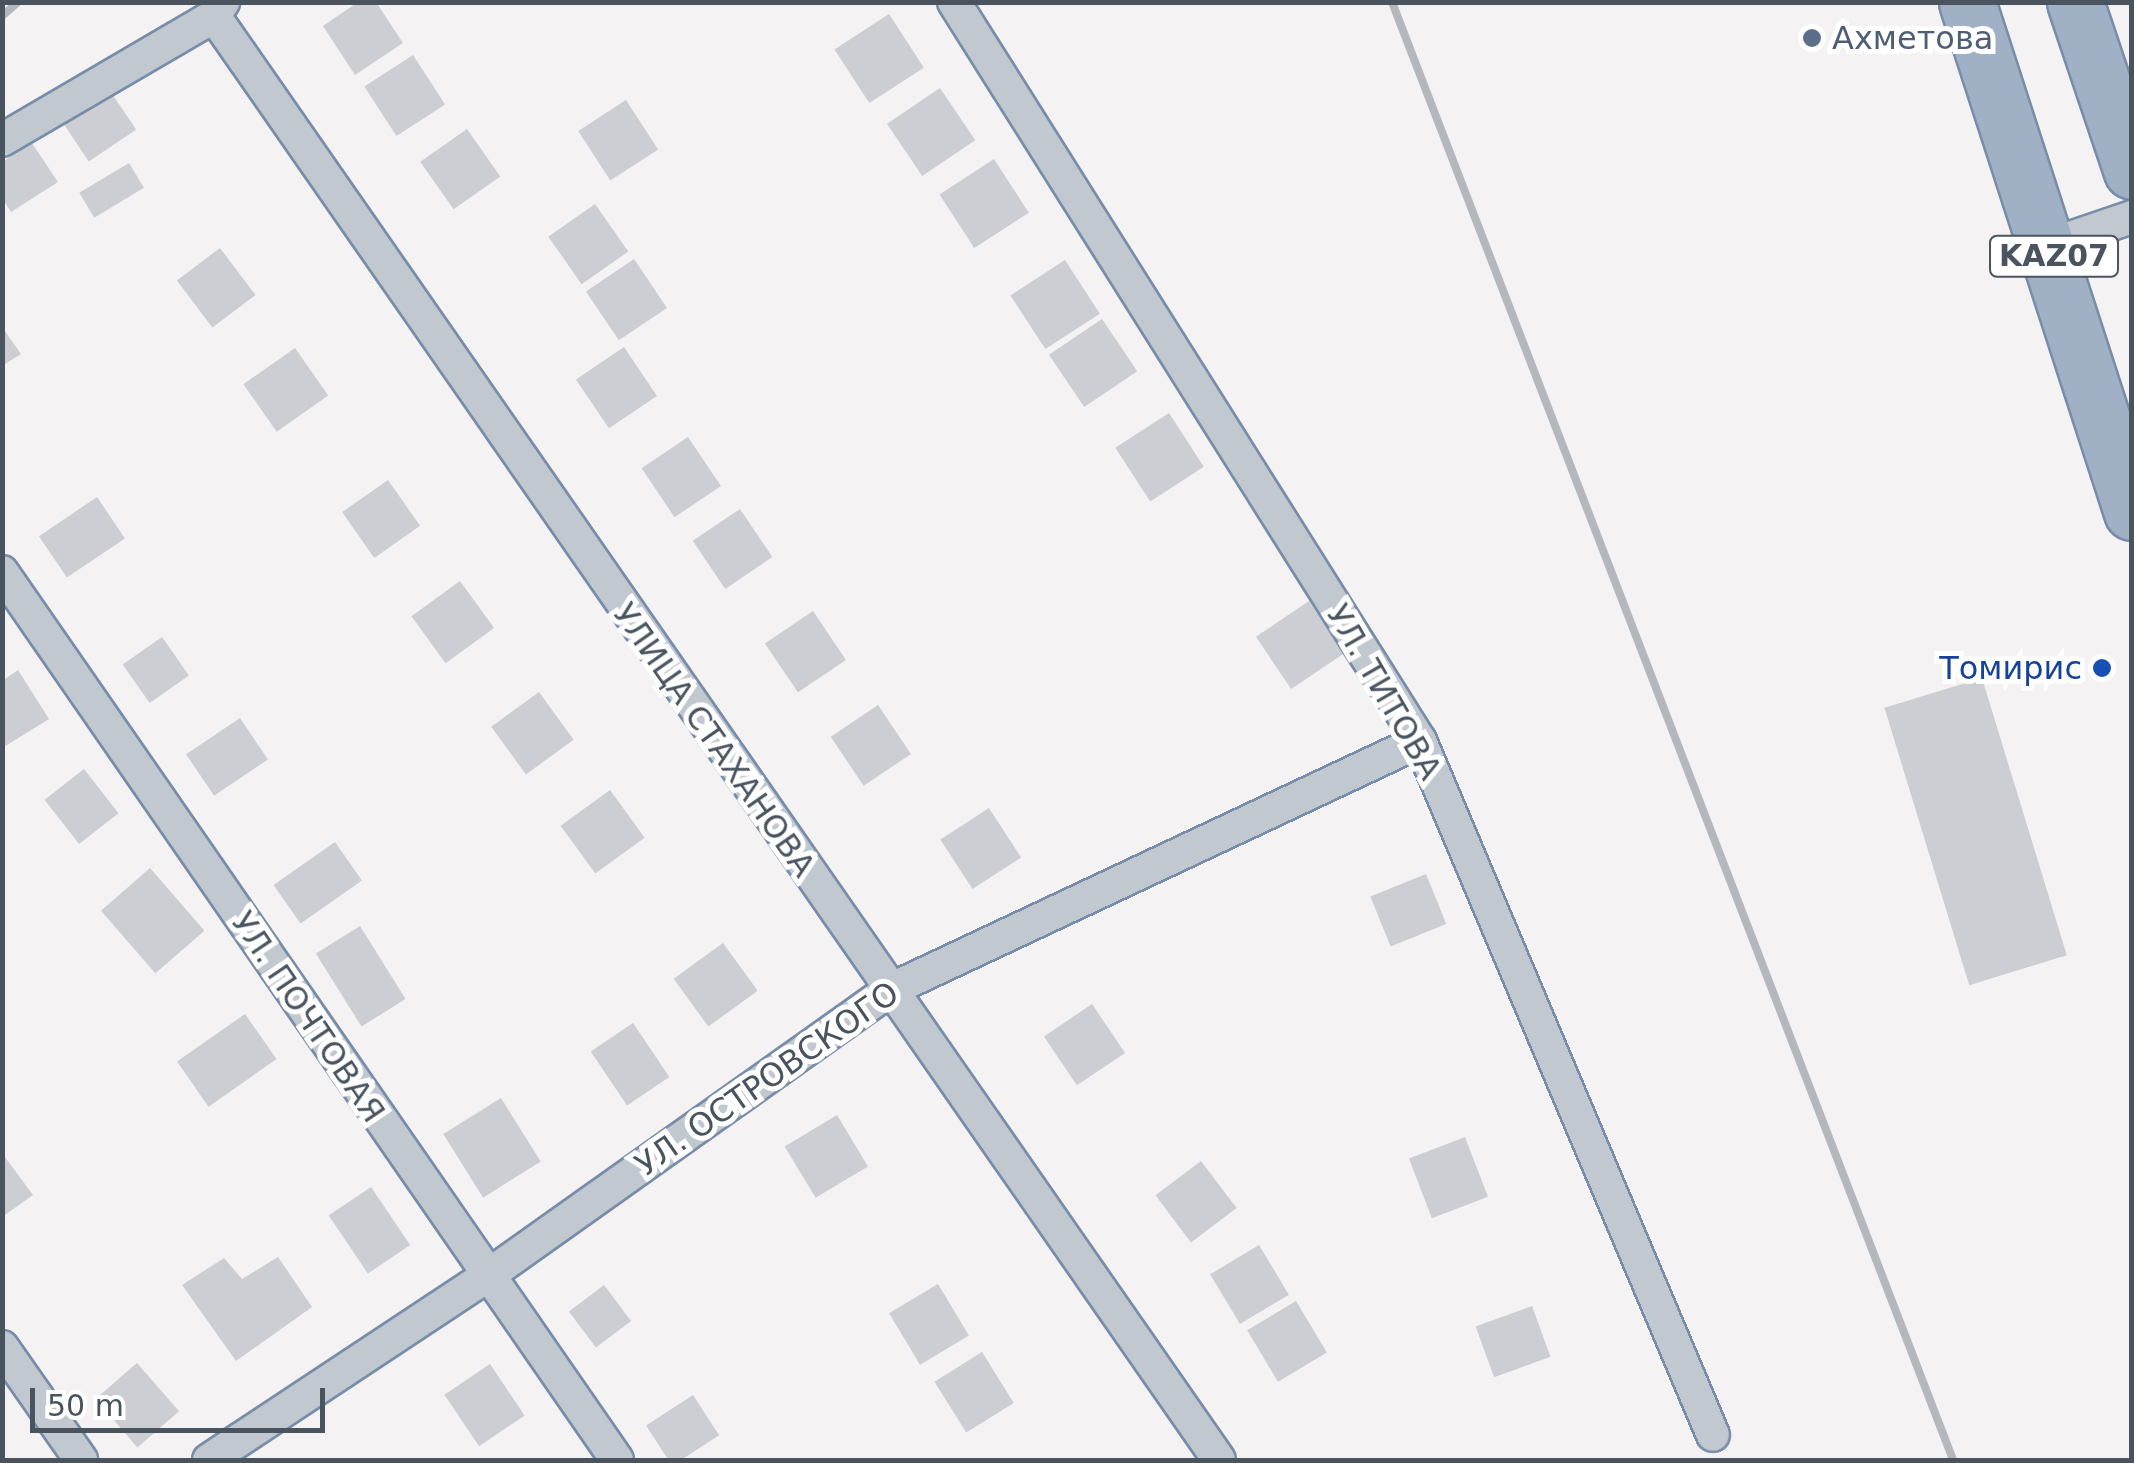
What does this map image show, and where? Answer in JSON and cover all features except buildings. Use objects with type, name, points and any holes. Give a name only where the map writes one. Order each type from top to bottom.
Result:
[{"type":"highway","name":"KAZ07","points":[[1966,2],[2050,245],[2132,512]]},
{"type":"highway","points":[[2075,2],[2132,171]]},
{"type":"street","name":"УЛ. ТИТОВА","points":[[954,2],[1420,742],[1713,1435]]},
{"type":"street","points":[[2,140],[218,9]]},
{"type":"street","name":"УЛИЦА СТАХАНОВА","points":[[218,9],[888,990],[1220,1460]]},
{"type":"street","points":[[2050,245],[2132,217]]},
{"type":"street","name":"УЛ. ПОЧТОВАЯ","points":[[2,572],[486,1277],[617,1460]]},
{"type":"street","name":"УЛ. ОСТРОВСКОГО","points":[[209,1460],[486,1277],[888,990],[1420,742]]},
{"type":"street","points":[[2,1347],[81,1460]]},
{"type":"railway","points":[[2,16],[18,2]]},
{"type":"railway","points":[[1392,2],[1953,1460]]},
{"type":"place","name":"Ахметова","points":[[1812,38]]},
{"type":"place","name":"Томирис","points":[[2102,668]]}]
